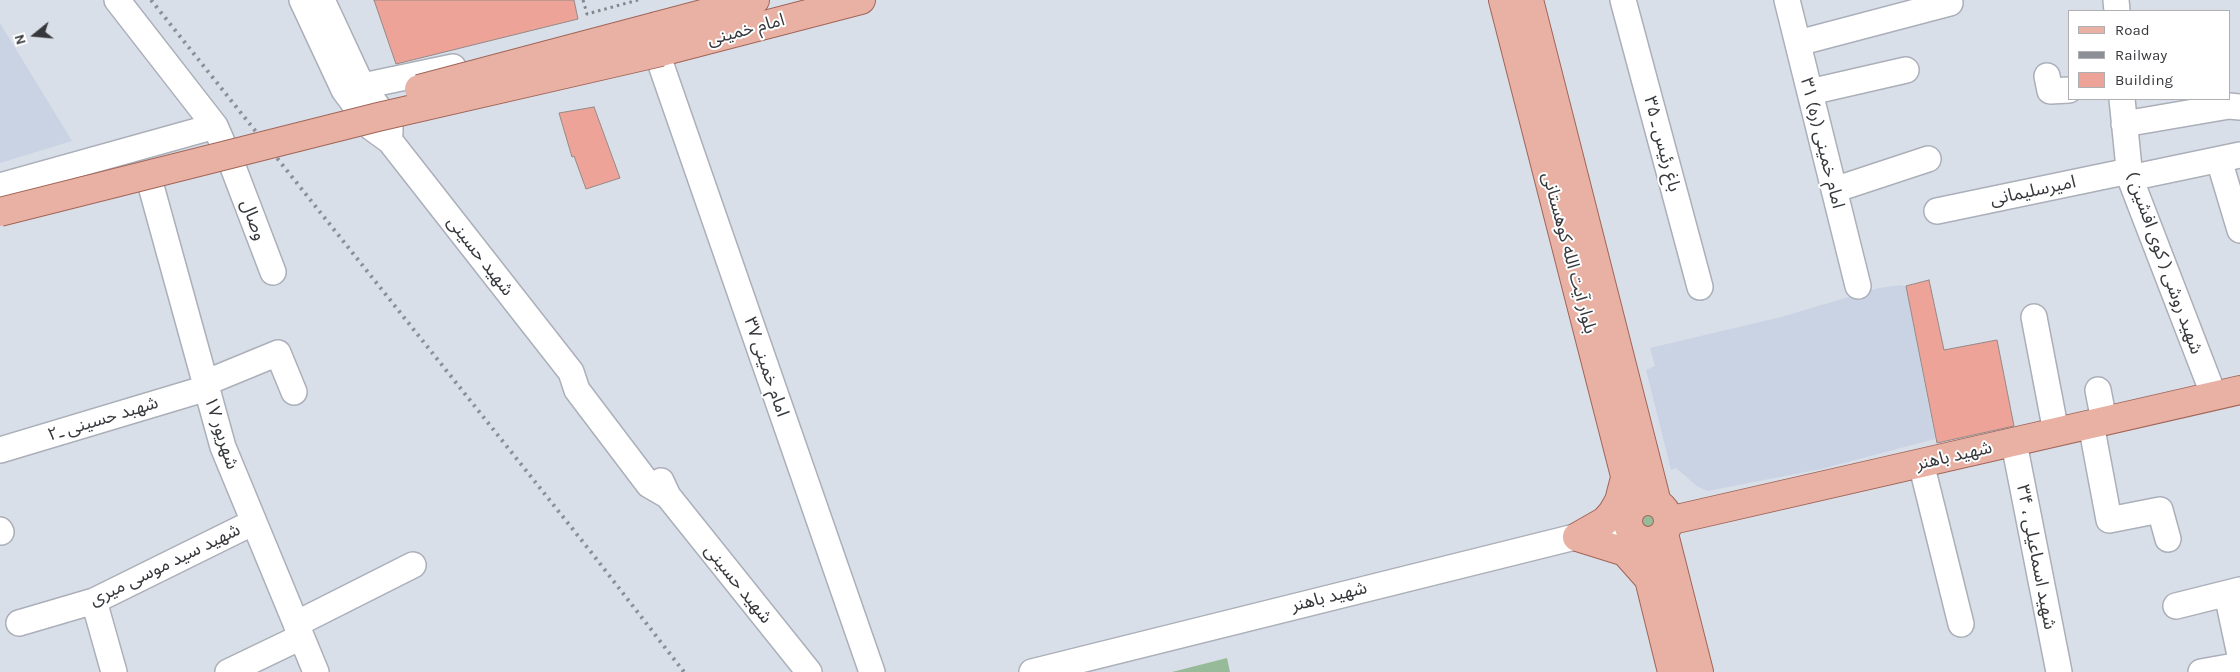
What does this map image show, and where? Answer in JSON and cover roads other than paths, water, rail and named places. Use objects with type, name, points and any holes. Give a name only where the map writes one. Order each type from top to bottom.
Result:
[{"type":"main road","name":"امام خمینی","points":[[665,42],[755,0]]},
{"type":"main road","name":"امام خمینی","points":[[665,42],[860,0]]},
{"type":"main road","name":"بلوار آیت الله کوهستانی","points":[[1503,0],[1626,472],[1648,521]]},
{"type":"main road","name":"بلوار آیت الله کوهستانی","points":[[1529,0],[1648,521],[1662,576],[1699,672]]},
{"type":"main road","points":[[0,199],[665,42]]},
{"type":"main road","points":[[0,212],[378,117],[665,42]]},
{"type":"main road","name":"شهید باهنر","points":[[1648,521],[1704,513],[2240,390]]},
{"type":"main road","points":[[1577,537],[1605,521],[1612,513],[1619,501],[1626,472]]},
{"type":"main road","points":[[1577,537],[1625,552],[1662,576],[1674,560],[1679,543],[1689,526],[1704,513]]},
{"type":"main road","name":"بلوار آیت الله کوهستانی","points":[[1662,576],[1672,672]]},
{"type":"street","name":"وصال","points":[[117,0],[215,126],[233,167],[273,272]]},
{"type":"street","points":[[302,0],[353,88]]},
{"type":"street","points":[[322,0],[353,88]]},
{"type":"street","name":"باغ رئیس ـ ۳۵","points":[[1623,0],[1700,287]]},
{"type":"street","name":"امام خمینی (ره) ۳۱","points":[[1787,0],[1858,286]]},
{"type":"street","points":[[1798,43],[1950,3]]},
{"type":"street","points":[[353,88],[432,72],[646,18],[665,42],[578,84],[441,112],[384,131]]},
{"type":"street","name":"امام خمینی ۳۷","points":[[665,42],[872,672]]},
{"type":"street","points":[[1810,92],[1906,70]]},
{"type":"street","points":[[432,72],[441,112]]},
{"type":"street","points":[[2046,76],[2050,91],[2068,90]]},
{"type":"street","name":"شهید حسینی","points":[[353,88],[384,131],[571,372],[577,390],[648,485],[668,496],[809,672]]},
{"type":"street","name":"شهید روشی ( کوی افشین )","points":[[2122,100],[2129,175],[2214,396]]},
{"type":"street","points":[[2124,124],[2229,106],[2240,107]]},
{"type":"street","points":[[0,186],[215,126]]},
{"type":"street","points":[[2230,157],[2240,230]]},
{"type":"street","name":"امیرسلیمانی","points":[[1937,211],[2230,157]]},
{"type":"street","points":[[100,158],[109,196]]},
{"type":"street","points":[[1834,190],[1928,159]]},
{"type":"street","points":[[0,223],[67,205],[233,167]]},
{"type":"street","points":[[60,169],[67,205]]},
{"type":"street","name":"۱۷ شهریور","points":[[151,186],[223,447],[316,672]]},
{"type":"street","points":[[2034,317],[2056,432]]},
{"type":"street","name":"شهبد حسینی ـ۲","points":[[0,450],[206,385],[278,353],[294,392]]},
{"type":"street","points":[[2098,390],[2097,423],[2109,520],[2160,510],[2168,540]]},
{"type":"street","name":"شهید اسماعیلی ، ۳۴","points":[[2014,442],[2058,672]]},
{"type":"street","points":[[1921,463],[1961,624]]},
{"type":"street","name":"شهید باهنر","points":[[1032,672],[1648,521]]},
{"type":"street","name":"شهید سید موسی میری","points":[[19,623],[94,601],[254,522]]},
{"type":"street","points":[[228,672],[413,565]]},
{"type":"street","points":[[2176,606],[2234,592],[2240,655]]},
{"type":"street","points":[[94,601],[114,672]]},
{"type":"street","points":[[2201,672],[2240,665]]},
{"type":"railway","points":[[151,0],[591,552],[684,672]]}]
